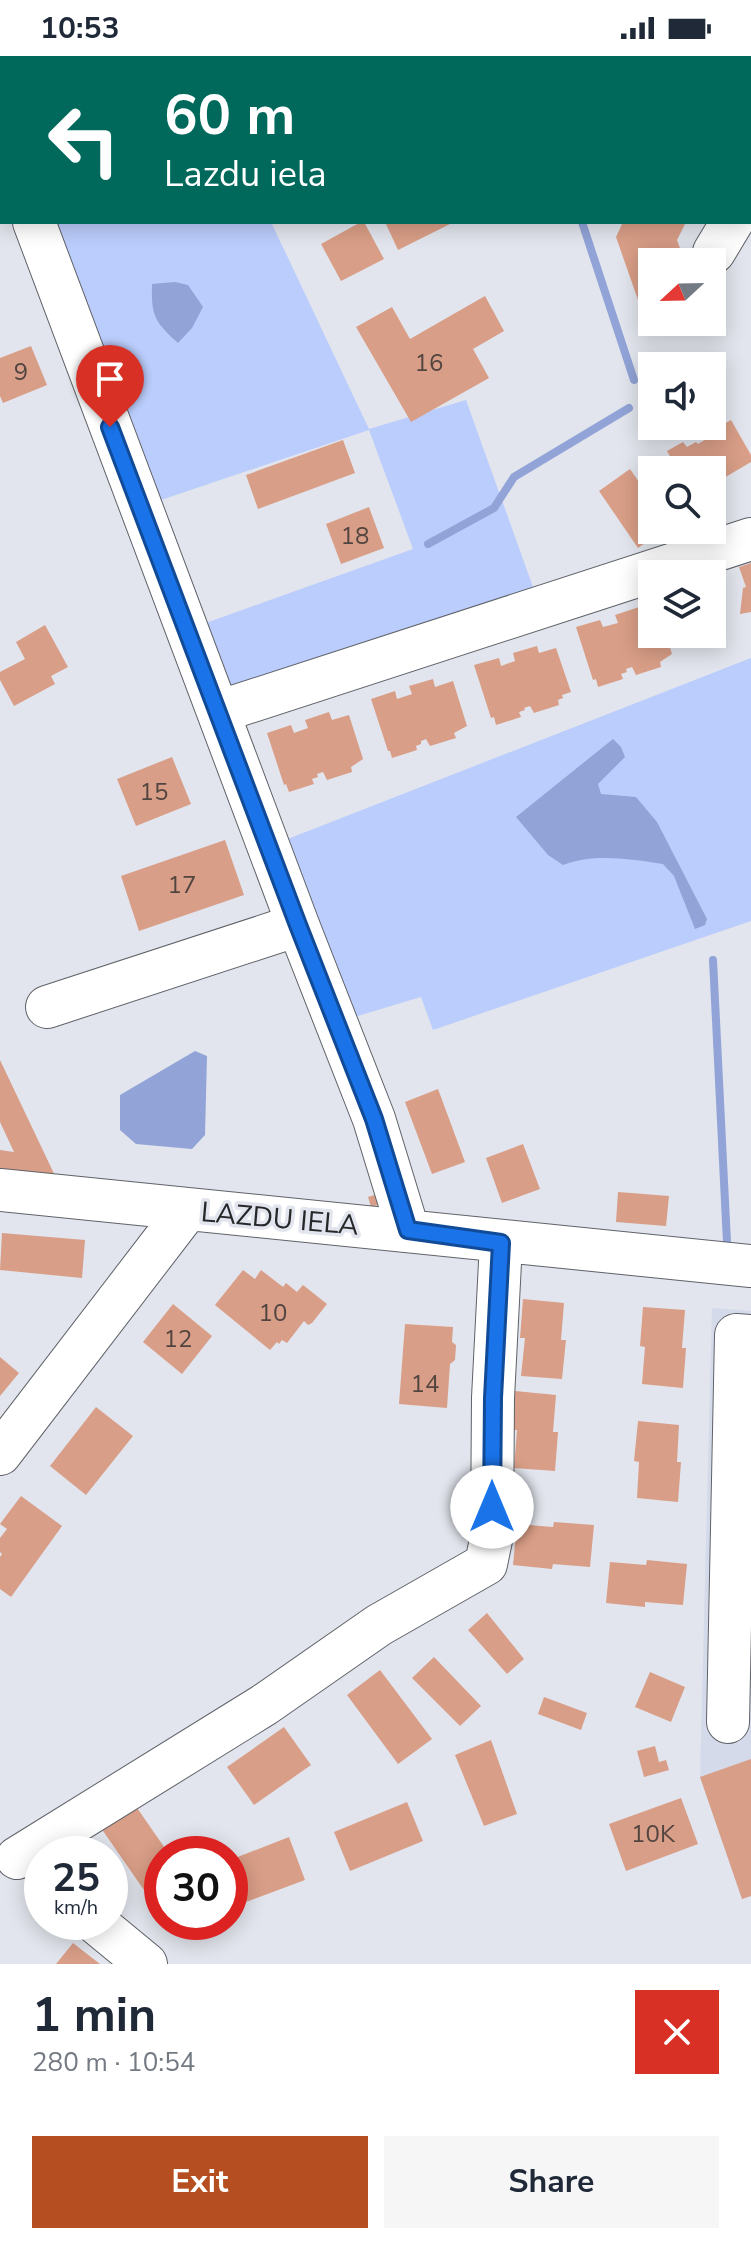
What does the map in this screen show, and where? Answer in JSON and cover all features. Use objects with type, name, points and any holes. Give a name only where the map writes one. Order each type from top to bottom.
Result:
[{"type":"street","points":[[35,224],[374,1119],[408,1230]]},
{"type":"street","points":[[218,712],[751,539]]},
{"type":"street","points":[[47,1007],[298,925]]},
{"type":"street","name":"LAZDU IELA","points":[[0,1190],[751,1266]]},
{"type":"street","points":[[0,1454],[187,1210]]},
{"type":"street","points":[[20,1860],[264,1705],[379,1625],[486,1564],[492,1535],[493,1398],[501,1243]]},
{"type":"street","points":[[728,1722],[736,1335],[751,1336]]},
{"type":"street","points":[[117,1940],[146,1964]]},
{"type":"shaded area","points":[[55,224],[272,224],[369,429],[466,400],[533,587],[227,690],[203,624],[413,549],[369,430],[158,501]]},
{"type":"shaded area","points":[[175,282],[188,285],[203,307],[192,328],[178,343],[156,318],[152,295],[152,284]]},
{"type":"shaded area","points":[[751,658],[751,921],[433,1030],[421,997],[351,1018],[285,840]]},
{"type":"shaded area","points":[[613,739],[625,757],[598,784],[601,794],[636,797],[657,822],[707,919],[705,925],[695,929],[674,876],[663,864],[600,858],[563,865],[548,855],[516,817]]},
{"type":"shaded area","points":[[195,1051],[207,1056],[205,1135],[192,1149],[136,1144],[120,1130],[120,1095]]},
{"type":"shaded area","points":[[712,1308],[751,1311],[751,1896],[742,1899],[700,1777]]},
{"type":"building","points":[[357,224],[365,224],[384,259],[341,281],[321,244]]},
{"type":"building","points":[[386,224],[450,224],[398,250]]},
{"type":"building","points":[[622,224],[685,224],[677,240],[680,248],[638,248],[638,300],[616,237]]},
{"type":"building","points":[[485,296],[504,331],[473,349],[489,378],[411,422],[356,327],[392,307],[410,339]]},
{"type":"building","points":[[31,346],[47,385],[3,403],[0,396],[0,358]]},
{"type":"building","points":[[731,420],[751,455],[751,462],[726,477],[726,456],[670,456],[667,451],[683,442],[687,447],[705,440],[726,440],[726,423]]},
{"type":"building","points":[[343,440],[355,473],[258,509],[246,475]]},
{"type":"building","points":[[630,469],[638,481],[638,544],[644,544],[638,548],[599,491]]},
{"type":"building","points":[[369,507],[384,548],[341,564],[326,524]]},
{"type":"building","points":[[751,563],[751,612],[740,614],[743,588],[746,587],[739,567]]},
{"type":"building","points":[[638,607],[638,648],[670,648],[672,654],[660,662],[661,667],[636,675],[632,667],[621,674],[623,679],[598,687],[576,627],[600,620],[603,627],[618,623],[615,615]]},
{"type":"building","points":[[45,625],[68,667],[51,676],[55,684],[14,706],[0,680],[0,672],[25,659],[16,642]]},
{"type":"building","points":[[537,646],[539,653],[556,648],[571,692],[562,695],[559,705],[534,713],[530,706],[519,712],[521,717],[496,725],[474,665],[499,658],[501,666],[515,661],[513,653]]},
{"type":"building","points":[[433,679],[435,687],[453,681],[467,726],[454,733],[456,738],[430,746],[426,739],[416,746],[417,750],[392,758],[371,699],[395,691],[397,699],[412,694],[409,686]]},
{"type":"building","points":[[329,712],[332,720],[349,715],[363,759],[351,767],[352,772],[327,780],[323,772],[312,779],[314,784],[289,792],[267,733],[291,725],[294,733],[308,728],[305,720]]},
{"type":"building","points":[[172,757],[191,804],[136,826],[117,779]]},
{"type":"building","points":[[225,840],[244,895],[139,931],[121,876]]},
{"type":"building","points":[[0,1060],[58,1182],[0,1177],[0,1150],[14,1152],[0,1122]]},
{"type":"building","points":[[438,1089],[465,1162],[432,1174],[405,1102]]},
{"type":"building","points":[[523,1144],[540,1189],[502,1203],[486,1158]]},
{"type":"building","points":[[618,1192],[669,1196],[666,1226],[616,1222]]},
{"type":"building","points":[[381,1193],[384,1203],[371,1207],[368,1197]]},
{"type":"building","points":[[2,1233],[85,1240],[82,1278],[0,1270]]},
{"type":"building","points":[[243,1270],[255,1279],[261,1270],[283,1287],[286,1283],[297,1292],[303,1285],[327,1304],[312,1323],[308,1325],[304,1321],[287,1343],[282,1340],[279,1344],[277,1342],[270,1350],[215,1305]]},
{"type":"building","points":[[523,1299],[564,1303],[561,1340],[566,1340],[562,1379],[521,1376],[525,1338],[520,1338]]},
{"type":"building","points":[[173,1304],[212,1336],[182,1374],[143,1342]]},
{"type":"building","points":[[643,1307],[685,1310],[683,1388],[642,1384],[645,1347],[640,1346]]},
{"type":"building","points":[[405,1324],[453,1327],[455,1360],[450,1364],[447,1408],[399,1404]]},
{"type":"building","points":[[0,1357],[19,1373],[0,1396]]},
{"type":"building","points":[[515,1391],[556,1395],[553,1432],[558,1432],[555,1471],[514,1468],[517,1430],[512,1430]]},
{"type":"building","points":[[96,1407],[133,1436],[86,1495],[50,1466]]},
{"type":"building","points":[[638,1421],[679,1425],[677,1462],[681,1462],[678,1502],[637,1498],[639,1462],[634,1461]]},
{"type":"building","points":[[21,1496],[62,1526],[11,1597],[0,1589],[0,1538],[7,1529],[0,1524]]},
{"type":"building","points":[[554,1522],[594,1525],[590,1567],[553,1564],[552,1569],[513,1565],[517,1524],[553,1527]]},
{"type":"building","points":[[647,1560],[687,1564],[683,1605],[645,1602],[645,1607],[606,1603],[610,1562],[646,1565]]},
{"type":"building","points":[[487,1613],[524,1659],[507,1674],[468,1630]]},
{"type":"building","points":[[434,1657],[481,1706],[460,1726],[412,1678]]},
{"type":"building","points":[[380,1670],[432,1739],[398,1764],[347,1695]]},
{"type":"building","points":[[650,1672],[685,1687],[671,1722],[635,1707]]},
{"type":"building","points":[[544,1697],[587,1713],[581,1730],[538,1714]]},
{"type":"building","points":[[284,1727],[311,1765],[254,1805],[227,1767]]},
{"type":"building","points":[[491,1740],[517,1814],[484,1826],[455,1755]]},
{"type":"building","points":[[655,1746],[659,1762],[666,1760],[669,1770],[644,1777],[637,1751]]},
{"type":"building","points":[[751,1759],[751,1896],[742,1899],[700,1777]]},
{"type":"building","points":[[681,1798],[698,1844],[626,1871],[609,1824]]},
{"type":"building","points":[[407,1802],[423,1841],[350,1871],[334,1832]]},
{"type":"building","points":[[135,1805],[157,1836],[144,1836],[144,1890],[128,1867],[128,1836],[107,1836],[101,1828]]},
{"type":"building","points":[[289,1837],[305,1880],[248,1901],[248,1853]]},
{"type":"building","points":[[73,1943],[100,1964],[56,1964]]},
{"type":"waterway","points":[[583,224],[634,380]]},
{"type":"waterway","points":[[428,544],[494,508],[514,477],[629,408]]},
{"type":"waterway","points":[[713,960],[727,1242]]},
{"type":"route","points":[[110,427],[374,1119],[408,1230],[501,1243],[493,1398],[492,1507]]}]
